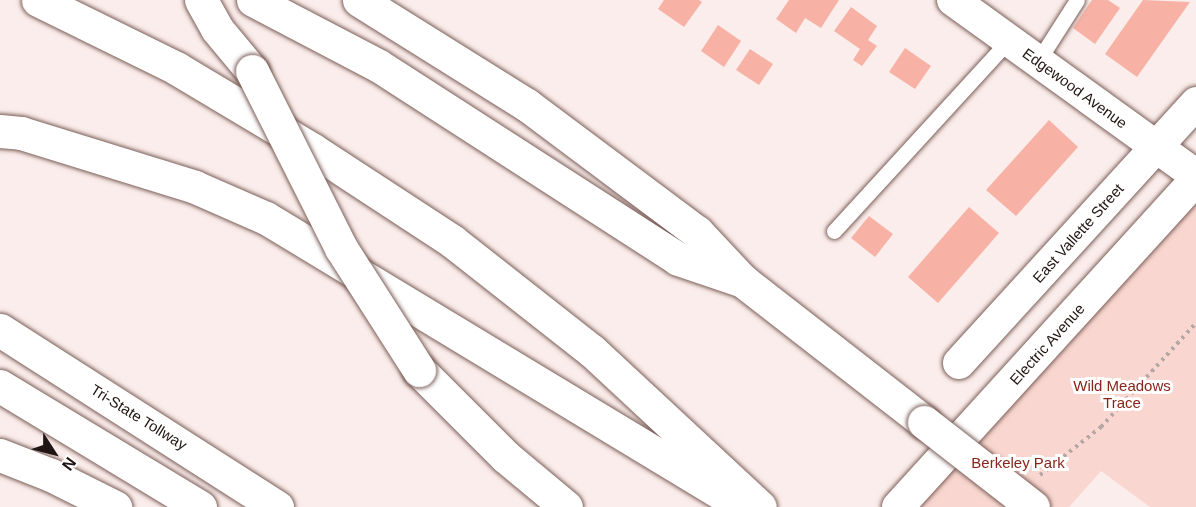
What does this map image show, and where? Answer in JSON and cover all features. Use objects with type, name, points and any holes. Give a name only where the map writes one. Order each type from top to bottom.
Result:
[{"type":"highway","points":[[38,0],[176,68],[313,150],[452,241],[592,351],[760,507]]},
{"type":"highway","points":[[201,0],[217,29],[252,71]]},
{"type":"highway","points":[[229,0],[252,71],[341,248],[419,369],[506,457],[566,507]]},
{"type":"highway","points":[[253,0],[380,66],[678,259],[743,281]]},
{"type":"highway","points":[[359,0],[527,105],[697,232],[743,281],[924,422],[1035,492]]},
{"type":"highway","points":[[0,131],[21,133],[195,187],[266,218],[744,507]]},
{"type":"highway","name":"Tri-State Tollway","points":[[0,330],[277,507]]},
{"type":"highway","points":[[0,386],[200,507]]},
{"type":"highway","points":[[0,455],[51,475],[115,507]]},
{"type":"street","name":"Edgewood Avenue","points":[[953,0],[1196,175]]},
{"type":"street","name":"East Vallette Street","points":[[959,363],[1196,103]]},
{"type":"street","name":"Electric Avenue","points":[[898,507],[1196,180]]},
{"type":"lane","points":[[1038,61],[1077,0]]},
{"type":"lane","points":[[834,231],[1009,40]]},
{"type":"path","points":[[1035,492],[1101,427],[1196,324]]},
{"type":"green space","name":"Wild Meadows Trace","points":[[1196,202],[1196,507],[1150,507],[1101,471],[1069,507],[918,507]]},
{"type":"building","points":[[664,0],[699,0],[702,2],[684,27],[658,9]]},
{"type":"building","points":[[789,0],[839,0],[821,28],[805,18],[796,33],[776,19]]},
{"type":"building","points":[[1092,0],[1108,0],[1120,8],[1095,44],[1073,28]]},
{"type":"building","points":[[1143,0],[1190,2],[1137,77],[1105,54]]},
{"type":"building","points":[[851,7],[877,26],[868,40],[877,46],[862,66],[853,60],[860,49],[834,31]]},
{"type":"building","points":[[718,25],[741,41],[724,67],[701,51]]},
{"type":"building","points":[[905,48],[931,66],[915,89],[889,72]]},
{"type":"building","points":[[750,49],[773,64],[759,85],[736,70]]},
{"type":"building","points":[[1049,120],[1078,147],[1016,216],[986,190]]},
{"type":"building","points":[[969,207],[999,233],[938,303],[908,277]]},
{"type":"building","points":[[869,216],[893,234],[875,257],[851,238]]},
{"type":"park label","name":"Berkeley Park","points":[[1018,463]]}]
